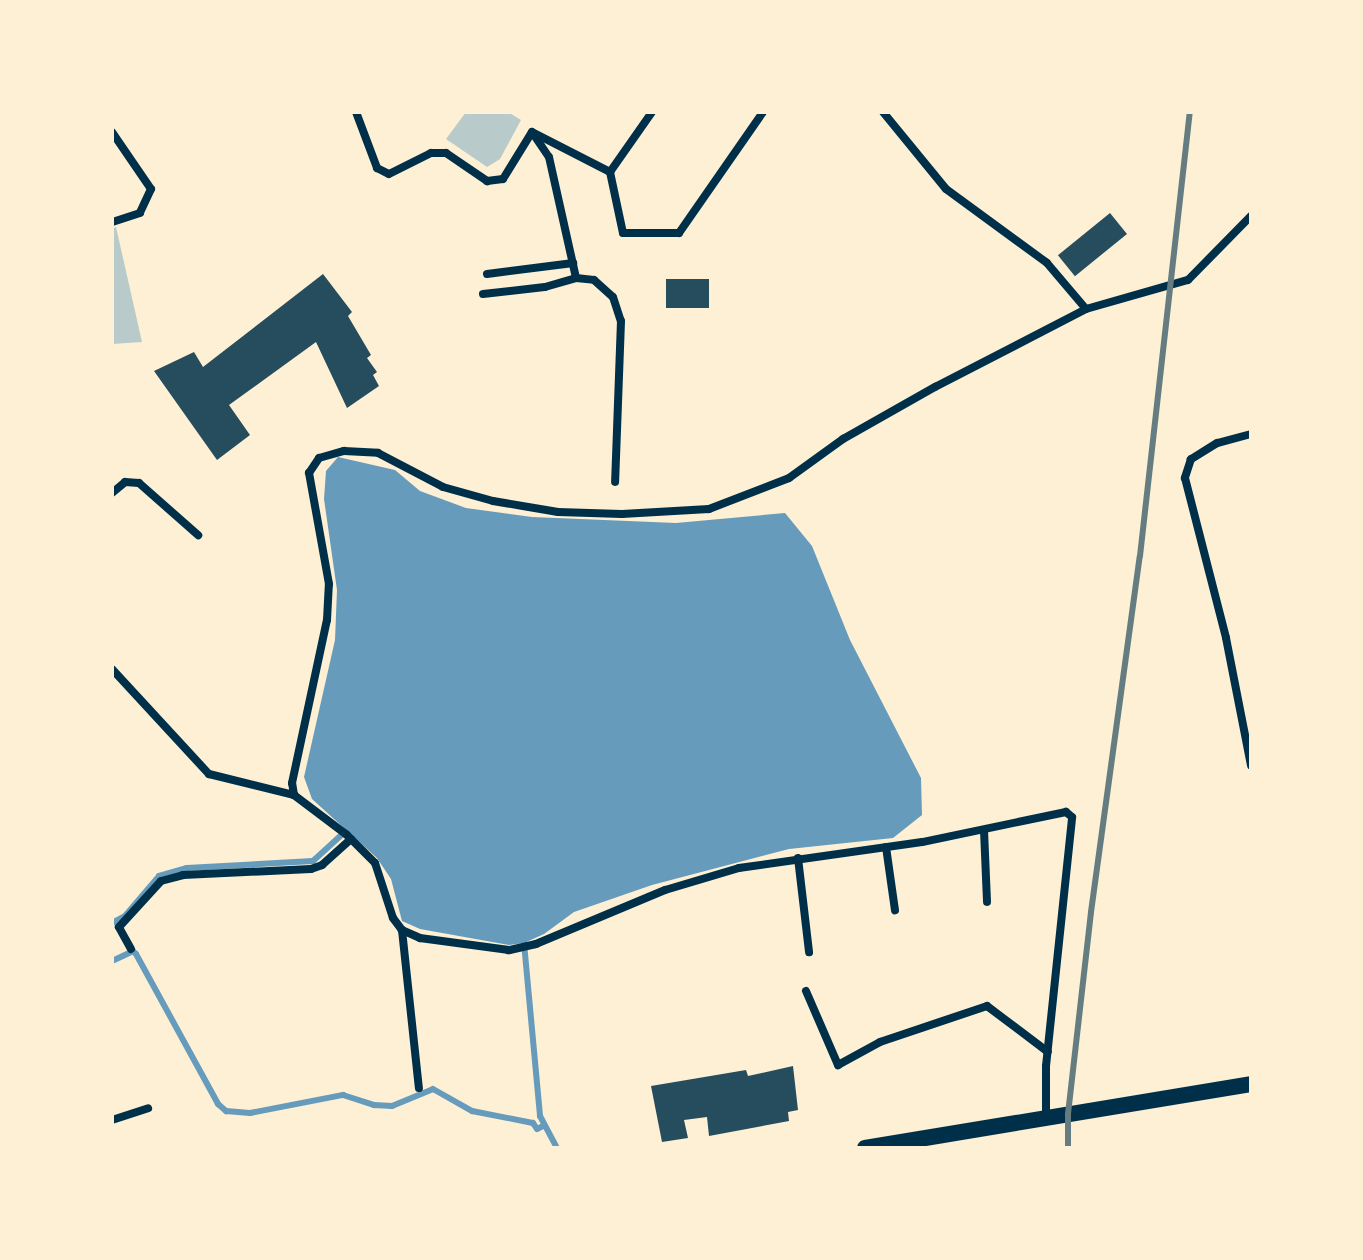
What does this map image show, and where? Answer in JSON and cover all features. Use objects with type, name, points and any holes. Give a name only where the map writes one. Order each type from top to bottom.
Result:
[{"type":"main road","points":[[865,1148],[1251,1084]]},
{"type":"street","points":[[356,112],[377,168],[389,174],[431,153],[446,153],[487,181],[503,179],[532,132]]},
{"type":"street","points":[[652,112],[610,172],[623,233],[679,233],[763,112]]},
{"type":"street","points":[[883,112],[946,189],[1047,263],[1086,309]]},
{"type":"street","points":[[112,132],[151,189],[140,213],[112,222]]},
{"type":"street","points":[[532,132],[610,172]]},
{"type":"street","points":[[532,132],[549,157],[576,278]]},
{"type":"street","points":[[294,795],[292,783],[327,620],[329,584],[309,473],[319,458],[344,451],[378,453],[443,487],[493,501],[558,512],[656,515],[709,509],[789,478],[843,439],[935,387],[1086,309],[1188,280],[1251,216]]},
{"type":"street","points":[[487,274],[573,263]]},
{"type":"street","points":[[483,294],[545,287],[576,278],[594,280],[613,297],[621,321],[615,482]]},
{"type":"street","points":[[1251,434],[1217,443],[1191,459],[1185,478],[1226,638],[1251,766]]},
{"type":"street","points":[[112,493],[125,482],[139,483],[198,535]]},
{"type":"street","points":[[112,669],[209,774],[294,795],[351,839],[375,863],[393,918],[402,930],[420,938],[509,950],[536,944],[633,902],[699,879],[798,858],[984,830],[1066,812],[1072,817],[1048,1052],[1046,1117]]},
{"type":"street","points":[[984,830],[987,902]]},
{"type":"street","points":[[131,949],[119,927],[161,881],[183,875],[311,869],[322,865],[351,839]]},
{"type":"street","points":[[886,847],[895,910]]},
{"type":"street","points":[[798,858],[809,952]]},
{"type":"street","points":[[402,930],[419,1088]]},
{"type":"street","points":[[806,991],[838,1065],[880,1042],[975,1007],[987,1006],[1048,1052]]},
{"type":"street","points":[[112,1120],[148,1108]]},
{"type":"shaded area","points":[[466,112],[508,112],[521,120],[500,159],[487,167],[446,139]]},
{"type":"shaded area","points":[[116,227],[142,342],[112,344],[112,229]]},
{"type":"water","points":[[338,457],[395,470],[420,491],[466,508],[532,517],[676,523],[785,513],[812,546],[850,640],[921,778],[922,815],[893,838],[789,849],[652,885],[574,912],[544,934],[524,943],[509,945],[420,929],[402,921],[391,879],[377,858],[312,799],[304,777],[335,640],[337,590],[324,499],[326,471]]},
{"type":"building","points":[[1110,213],[1127,234],[1075,276],[1058,255]]},
{"type":"building","points":[[323,274],[352,312],[348,316],[371,355],[367,358],[377,372],[373,375],[379,386],[347,408],[316,342],[229,405],[250,435],[217,460],[154,371],[194,352],[203,367]]},
{"type":"building","points":[[666,279],[709,279],[709,308],[666,308]]},
{"type":"building","points":[[793,1066],[798,1110],[788,1112],[789,1121],[709,1136],[707,1117],[684,1120],[688,1138],[662,1142],[651,1086],[746,1070],[748,1076]]},
{"type":"waterway","points":[[112,923],[125,916],[159,876],[187,868],[313,861],[348,829]]},
{"type":"waterway","points":[[524,943],[540,1116],[557,1148]]},
{"type":"waterway","points":[[112,961],[133,951],[136,954],[218,1104],[226,1111],[250,1113],[343,1095],[374,1105],[392,1106],[433,1089],[472,1111],[533,1123],[537,1129],[543,1126]]},
{"type":"railway","points":[[1068,1148],[1068,1114],[1091,912],[1140,556],[1190,112]]}]
